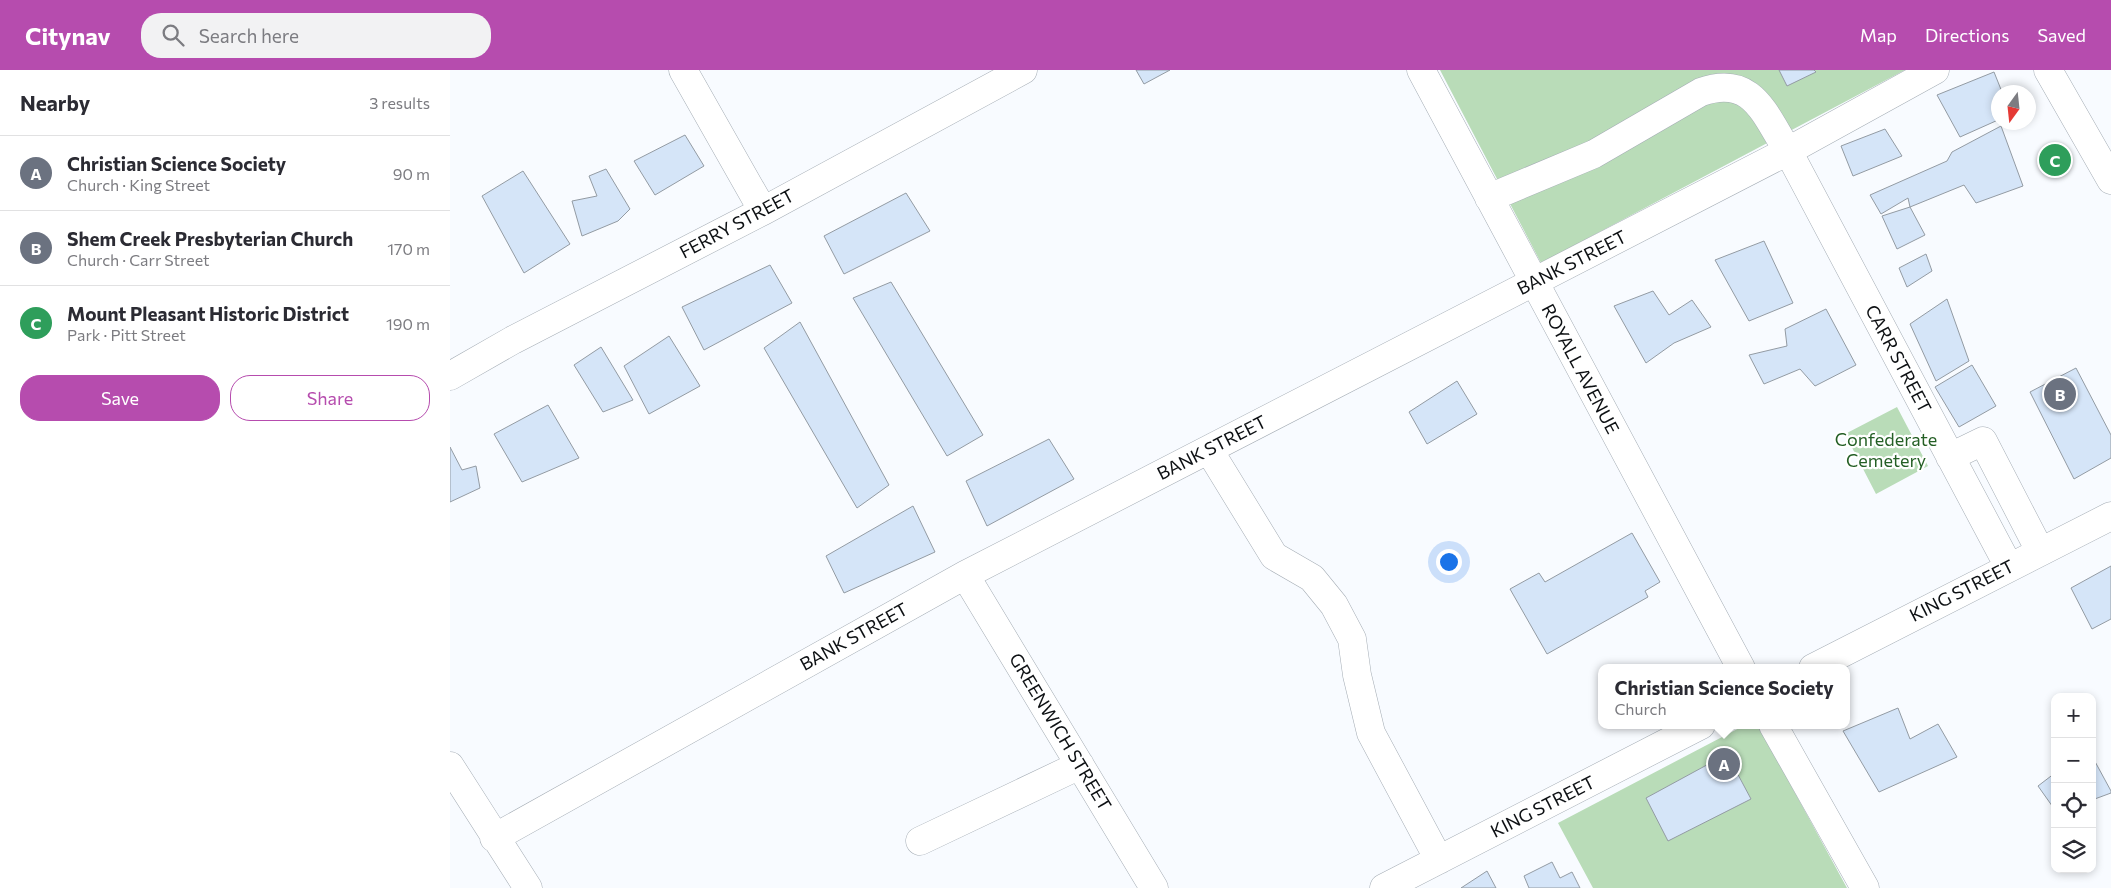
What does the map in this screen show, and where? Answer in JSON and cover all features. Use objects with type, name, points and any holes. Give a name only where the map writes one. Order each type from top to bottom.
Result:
[{"type":"street","points":[[684,70],[763,211]]},
{"type":"street","name":"FERRY STREET","points":[[450,376],[513,340],[763,211],[1023,70]]},
{"type":"street","name":"ROYALL AVENUE","points":[[1421,70],[1533,283],[1739,664]]},
{"type":"street","name":"BANK STREET","points":[[494,838],[966,575],[1788,151],[1935,70]]},
{"type":"street","points":[[2048,70],[2111,180]]},
{"type":"street","name":"CARR STREET","points":[[1489,198],[1594,154],[1701,92],[1715,87],[1732,87],[1757,102],[1788,151],[2009,567]]},
{"type":"street","points":[[1950,457],[1983,442],[2040,551]]},
{"type":"street","points":[[1210,450],[1274,556],[1312,578],[1334,605],[1352,640],[1357,675],[1371,733],[1439,860]]},
{"type":"street","name":"KING STREET","points":[[1821,664],[2111,516]]},
{"type":"street","name":"GREENWICH STREET","points":[[966,575],[1154,888]]},
{"type":"street","name":"KING STREET","points":[[1384,888],[1693,729]]},
{"type":"street","points":[[1775,729],[1865,888]]},
{"type":"street","points":[[450,766],[494,838],[528,888]]},
{"type":"street","points":[[920,841],[1080,766]]},
{"type":"green space","points":[[1440,70],[1905,70],[1541,263]]},
{"type":"green space","name":"Confederate Cemetery","points":[[1897,407],[1928,466],[1876,494],[1845,434]]},
{"type":"green space","points":[[1737,729],[1760,729],[1847,888],[1593,888],[1558,823]]},
{"type":"building","points":[[1136,70],[1170,70],[1144,84]]},
{"type":"building","points":[[1779,70],[1814,70],[1816,72],[1787,86]]},
{"type":"building","points":[[1994,72],[1999,85],[1991,85],[1991,123],[1960,137],[1937,95]]},
{"type":"building","points":[[1885,129],[1902,156],[1853,176],[1841,146]]},
{"type":"building","points":[[1993,130],[2002,130],[2023,186],[1976,203],[1964,185],[1910,207],[1908,198],[1881,214],[1870,195],[1947,161],[1952,152]]},
{"type":"building","points":[[685,135],[704,166],[655,195],[634,161]]},
{"type":"building","points":[[606,169],[630,209],[618,221],[582,236],[572,201],[597,196],[589,176]]},
{"type":"building","points":[[523,171],[570,244],[524,273],[482,196]]},
{"type":"building","points":[[906,193],[930,231],[844,274],[824,236]]},
{"type":"building","points":[[1910,207],[1925,235],[1897,249],[1882,216]]},
{"type":"building","points":[[1764,241],[1793,303],[1749,321],[1715,260]]},
{"type":"building","points":[[1926,254],[1932,271],[1907,287],[1899,268]]},
{"type":"building","points":[[770,265],[792,303],[704,350],[682,307]]},
{"type":"building","points":[[891,282],[983,435],[947,456],[853,298]]},
{"type":"building","points":[[1653,291],[1669,315],[1692,300],[1711,327],[1674,343],[1646,363],[1614,306]]},
{"type":"building","points":[[1947,299],[1969,361],[1936,381],[1910,324]]},
{"type":"building","points":[[1826,309],[1856,365],[1815,386],[1800,369],[1764,384],[1749,355],[1787,346],[1785,329]]},
{"type":"building","points":[[800,322],[889,485],[857,508],[764,348]]},
{"type":"building","points":[[669,336],[700,386],[649,414],[624,366]]},
{"type":"building","points":[[601,347],[633,400],[603,412],[574,365]]},
{"type":"building","points":[[1972,365],[1996,406],[1959,427],[1935,387]]},
{"type":"building","points":[[2076,368],[2111,435],[2111,458],[2074,479],[2030,392]]},
{"type":"building","points":[[1457,381],[1477,414],[1427,444],[1409,412]]},
{"type":"building","points":[[548,405],[579,458],[522,482],[494,434]]},
{"type":"building","points":[[1049,439],[1074,479],[987,526],[966,481]]},
{"type":"building","points":[[450,447],[462,470],[476,466],[480,488],[450,502]]},
{"type":"building","points":[[913,506],[935,552],[844,593],[826,556]]},
{"type":"building","points":[[1632,533],[1660,582],[1645,591],[1648,597],[1547,654],[1510,589],[1539,573],[1545,582]]},
{"type":"building","points":[[2111,566],[2111,619],[2092,629],[2071,588]]},
{"type":"building","points":[[1898,708],[1910,739],[1938,724],[1957,757],[1879,792],[1843,731]]},
{"type":"building","points":[[1727,754],[1751,799],[1668,841],[1646,798]]},
{"type":"building","points":[[2096,763],[2111,791],[2111,793],[2096,799]]},
{"type":"building","points":[[2051,776],[2051,804],[2038,786]]},
{"type":"building","points":[[1552,862],[1560,878],[1572,872],[1580,888],[1529,888],[1524,876]]},
{"type":"building","points":[[1487,871],[1496,888],[1461,888]]},
{"type":"place","name":"Mount Pleasant Historic District","points":[[2055,160]]},
{"type":"place","name":"Shem Creek Presbyterian Church","points":[[2060,394]]},
{"type":"place","name":"Christian Science Society","points":[[1724,764]]}]
